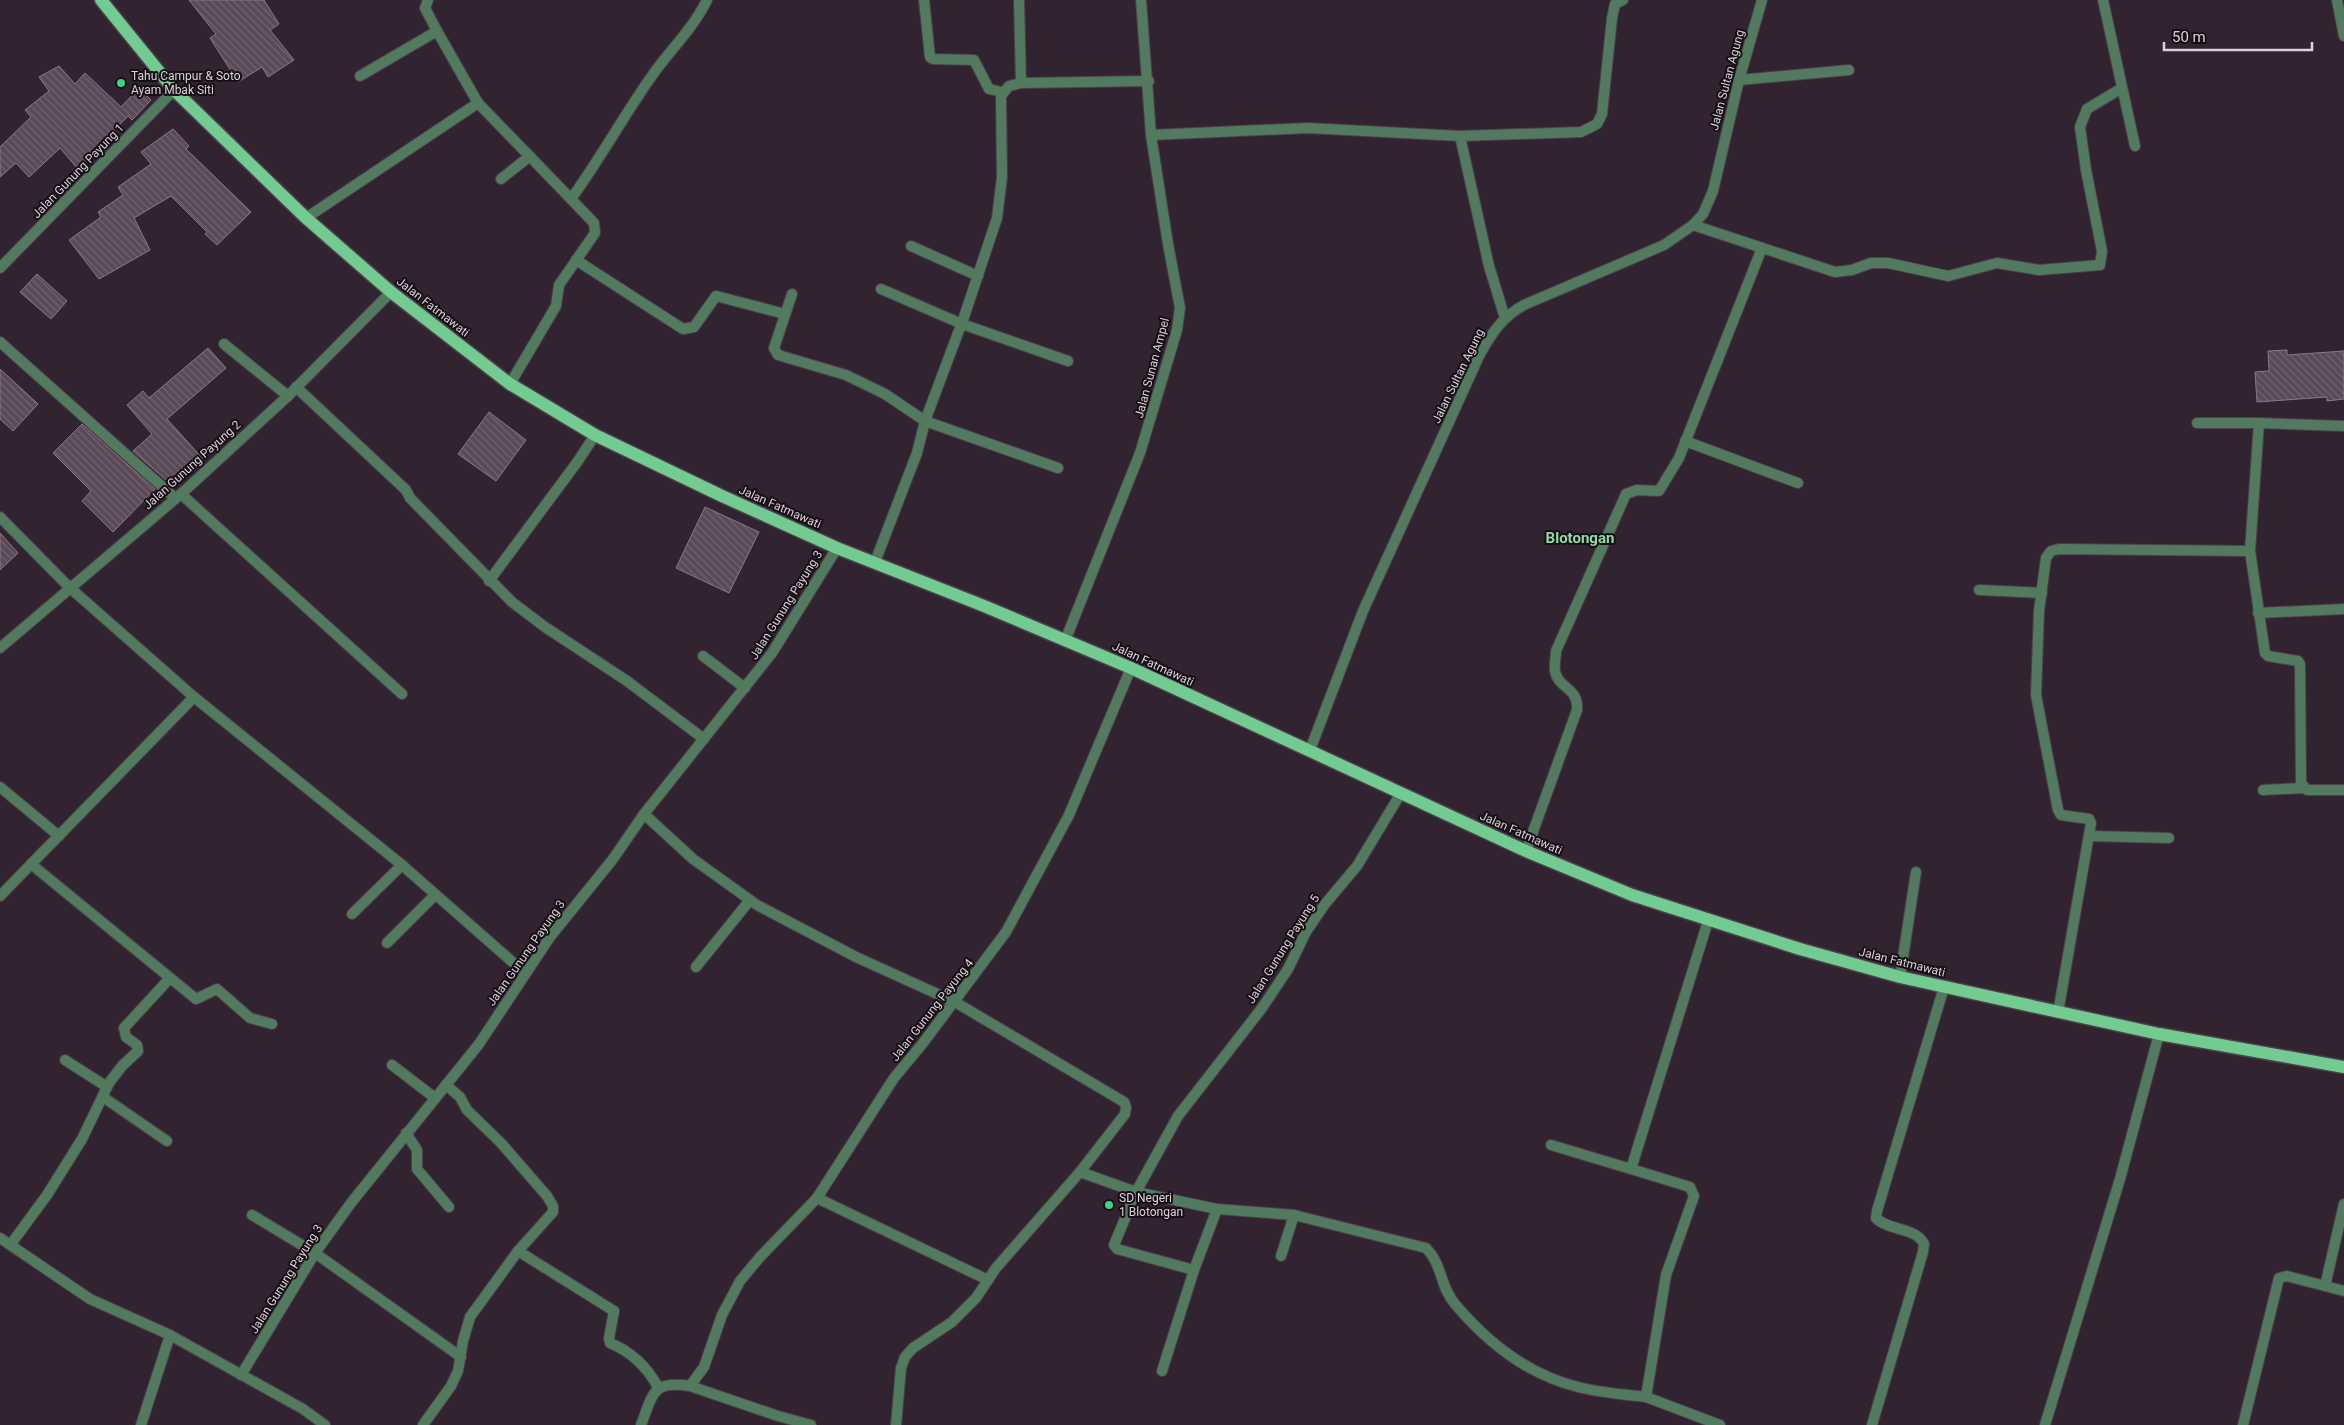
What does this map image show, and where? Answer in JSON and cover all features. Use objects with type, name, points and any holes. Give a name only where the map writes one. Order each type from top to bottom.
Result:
[{"type":"main road","name":"Jalan Fatmawati","points":[[101,0],[174,90],[306,218],[391,292],[510,384],[594,435],[837,548],[1131,668],[1526,851],[1632,895],[1708,921],[1900,977],[2159,1034],[2344,1067]]},
{"type":"street","points":[[428,0],[425,8],[478,103],[594,223],[595,233],[559,285],[556,306],[510,384]]},
{"type":"street","points":[[572,199],[601,158],[652,76],[690,29],[707,0]]},
{"type":"street","points":[[924,0],[930,57],[933,59],[974,60],[989,89],[1002,92]]},
{"type":"street","points":[[1019,0],[1021,82]]},
{"type":"street","name":"Jalan Sunan Ampel","points":[[1066,641],[1140,453],[1177,330],[1180,308],[1178,286],[1168,244],[1152,135],[1141,0]]},
{"type":"street","points":[[1152,135],[1308,128],[1460,136],[1581,132],[1597,124],[1602,114],[1612,18],[1615,4],[1623,0]]},
{"type":"street","name":"Jalan Sultan Agung","points":[[1310,750],[1367,602],[1480,354],[1505,318],[1524,305],[1664,245],[1693,226],[1708,204],[1739,80],[1762,0]]},
{"type":"street","points":[[2103,0],[2135,146]]},
{"type":"street","points":[[2337,0],[2344,36]]},
{"type":"street","points":[[360,76],[437,31]]},
{"type":"street","points":[[1739,80],[1849,70]]},
{"type":"street","points":[[875,562],[917,453],[925,421],[990,244],[1000,198],[1002,92],[1009,86],[1021,82],[1149,82]]},
{"type":"street","points":[[1693,226],[1835,272],[1852,270],[1870,263],[1888,263],[1948,276],[1997,263],[2039,270],[2100,264],[2102,251],[2086,170],[2080,127],[2087,109],[2122,88]]},
{"type":"street","name":"Jalan Gunung Payung 1","points":[[0,268],[174,90]]},
{"type":"street","points":[[306,218],[478,103]]},
{"type":"street","points":[[1460,136],[1489,266],[1505,318]]},
{"type":"street","points":[[501,179],[530,156]]},
{"type":"street","points":[[911,246],[978,276]]},
{"type":"street","points":[[1526,851],[1577,710],[1578,701],[1574,692],[1565,686],[1555,672],[1556,651],[1626,494],[1637,490],[1659,491],[1665,484],[1685,441],[1762,248]]},
{"type":"street","points":[[576,260],[683,329],[694,327],[719,298],[785,314]]},
{"type":"street","points":[[881,289],[962,324],[1022,347],[1068,361]]},
{"type":"street","name":"Jalan Gunung Payung 2","points":[[0,648],[69,587],[178,496],[288,396],[391,292]]},
{"type":"street","points":[[792,294],[774,348],[778,356],[846,375],[885,394],[925,421],[1058,468]]},
{"type":"street","points":[[0,342],[402,694]]},
{"type":"street","points":[[224,344],[288,396]]},
{"type":"street","points":[[296,387],[406,490],[410,498],[489,581],[545,627],[627,681],[704,739]]},
{"type":"street","points":[[2197,423],[2344,426]]},
{"type":"street","points":[[2258,423],[2250,551],[2265,653],[2268,656],[2298,661],[2300,664],[2301,783],[2304,788]]},
{"type":"street","points":[[489,581],[578,461],[594,435]]},
{"type":"street","points":[[1685,441],[1798,483]]},
{"type":"street","points":[[0,517],[69,587],[194,697],[402,865],[525,973]]},
{"type":"street","name":"Jalan Gunung Payung 3","points":[[241,1375],[315,1253],[351,1203],[406,1132],[479,1044],[525,973],[576,903],[614,859],[644,814],[772,653],[837,548]]},
{"type":"street","points":[[2058,1013],[2091,823],[2089,819],[2061,815],[2058,810],[2036,695],[2046,558],[2051,552],[2059,549],[2250,551]]},
{"type":"street","points":[[1979,590],[2042,593]]},
{"type":"street","points":[[2258,613],[2344,609]]},
{"type":"street","points":[[704,656],[745,688]]},
{"type":"street","name":"Jalan Gunung Payung 4","points":[[690,1386],[704,1367],[722,1315],[740,1281],[760,1257],[817,1198],[894,1078],[955,1002],[1006,932],[1069,815],[1131,668]]},
{"type":"street","points":[[0,896],[194,697]]},
{"type":"street","points":[[0,787],[59,836]]},
{"type":"street","points":[[2263,790],[2304,788],[2307,790],[2344,790]]},
{"type":"street","name":"Jalan Gunung Payung 5","points":[[1194,1270],[1117,1249],[1114,1245],[1136,1192],[1178,1116],[1262,1008],[1288,969],[1306,932],[1325,904],[1357,866],[1401,794]]},
{"type":"street","points":[[644,814],[693,860],[750,900],[856,958],[955,1002],[1124,1102],[1126,1107],[1125,1114],[1080,1172],[1033,1224],[976,1298],[952,1322],[913,1348],[905,1357],[901,1368],[896,1425]]},
{"type":"street","points":[[2090,836],[2169,838]]},
{"type":"street","points":[[31,864],[196,999],[217,990],[250,1018],[272,1024]]},
{"type":"street","points":[[352,914],[402,865]]},
{"type":"street","points":[[1900,977],[1916,872]]},
{"type":"street","points":[[387,943],[434,895]]},
{"type":"street","points":[[696,967],[750,900]]},
{"type":"street","points":[[1632,1168],[1708,921]]},
{"type":"street","points":[[11,1244],[52,1187],[82,1139],[115,1074],[138,1051],[136,1045],[126,1037],[124,1028],[170,978]]},
{"type":"street","points":[[1872,1425],[1924,1252],[1924,1244],[1916,1236],[1881,1223],[1876,1218],[1877,1211],[1944,987]]},
{"type":"street","points":[[2045,1425],[2120,1178],[2159,1034]]},
{"type":"street","points":[[64,1060],[107,1087]]},
{"type":"street","points":[[392,1065],[436,1098]]},
{"type":"street","points":[[423,1425],[451,1386],[461,1357],[463,1341],[470,1317],[518,1252],[553,1212],[553,1206],[501,1143],[466,1110],[460,1097],[446,1086]]},
{"type":"street","points":[[103,1097],[167,1141]]},
{"type":"street","points":[[406,1132],[417,1150],[417,1169],[448,1207]]},
{"type":"street","points":[[1551,1145],[1690,1187],[1694,1196],[1666,1275],[1646,1398]]},
{"type":"street","points":[[1080,1172],[1136,1192],[1217,1209],[1294,1215],[1426,1248],[1438,1263],[1444,1289],[1456,1305],[1508,1355],[1542,1374],[1578,1387],[1646,1398],[1720,1425]]},
{"type":"street","points":[[817,1198],[988,1280]]},
{"type":"street","points":[[2325,1286],[2344,1204]]},
{"type":"street","points":[[1162,1371],[1194,1270],[1217,1209]]},
{"type":"street","points":[[252,1214],[315,1253],[461,1357]]},
{"type":"street","points":[[1281,1256],[1294,1215]]},
{"type":"street","points":[[0,1238],[90,1299],[170,1335],[303,1409],[325,1425]]},
{"type":"street","points":[[518,1252],[614,1311],[609,1338],[610,1343],[650,1371],[658,1387]]},
{"type":"street","points":[[2243,1425],[2279,1278],[2287,1276],[2344,1292]]},
{"type":"street","points":[[141,1425],[170,1335]]},
{"type":"street","points":[[641,1425],[653,1392],[658,1387],[674,1384],[690,1386],[778,1416],[811,1425]]},
{"type":"building","points":[[189,0],[264,0],[279,24],[270,30],[294,60],[268,77],[262,67],[238,82],[210,38],[216,34]]},
{"type":"building","points":[[59,66],[75,84],[85,73],[121,107],[139,88],[151,100],[132,120],[128,116],[78,169],[60,148],[29,177],[16,163],[0,177],[0,147],[31,117],[25,110],[49,91],[39,77]]},
{"type":"building","points":[[173,129],[189,146],[186,149],[251,212],[217,245],[205,234],[207,232],[171,196],[134,218],[150,250],[99,279],[69,240],[101,217],[98,212],[123,195],[118,187],[151,164],[141,152]]},
{"type":"building","points":[[37,274],[67,301],[51,319],[20,292]]},
{"type":"building","points":[[208,348],[226,368],[167,419],[203,459],[173,486],[133,451],[152,434],[127,405],[143,391],[149,398]]},
{"type":"building","points":[[2287,350],[2287,355],[2344,351],[2344,399],[2327,401],[2327,397],[2257,402],[2255,372],[2269,371],[2268,351]]},
{"type":"building","points":[[0,369],[38,404],[13,431],[0,419]]},
{"type":"building","points":[[489,412],[526,440],[496,481],[458,454]]},
{"type":"building","points":[[82,424],[155,489],[113,532],[82,501],[91,491],[53,453]]},
{"type":"building","points":[[705,507],[759,532],[729,593],[676,568]]},
{"type":"building","points":[[0,533],[18,553],[0,570]]},
{"type":"place","name":"Tahu Campur & Soto Ayam Mbak Siti","points":[[121,83]]},
{"type":"place","name":"SD Negeri 1 Blotongan","points":[[1109,1205]]},
{"type":"district","name":"Blotongan","points":[[1580,538]]}]
